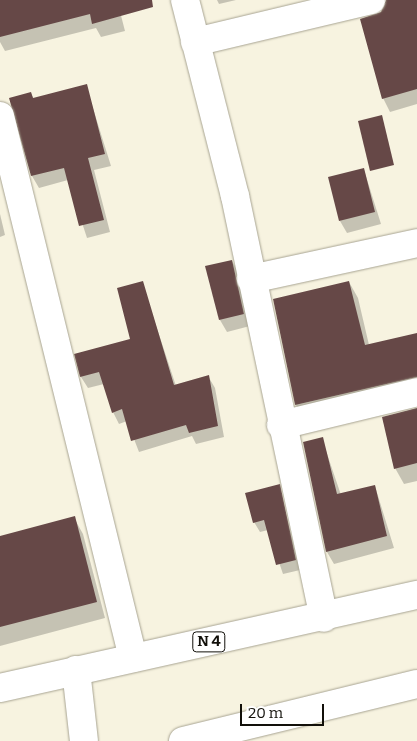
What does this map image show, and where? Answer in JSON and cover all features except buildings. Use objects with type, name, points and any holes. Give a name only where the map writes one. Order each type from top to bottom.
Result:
[{"type":"street","points":[[185,0],[235,196],[281,425],[324,618]]},
{"type":"street","points":[[195,42],[371,0]]},
{"type":"street","points":[[0,116],[133,658]]},
{"type":"street","points":[[251,279],[417,243]]},
{"type":"street","points":[[281,425],[417,392]]},
{"type":"street","name":"N 4","points":[[0,688],[76,670],[324,618],[417,595]]},
{"type":"street","points":[[76,670],[84,741]]},
{"type":"street","points":[[182,741],[253,733],[417,684]]}]
